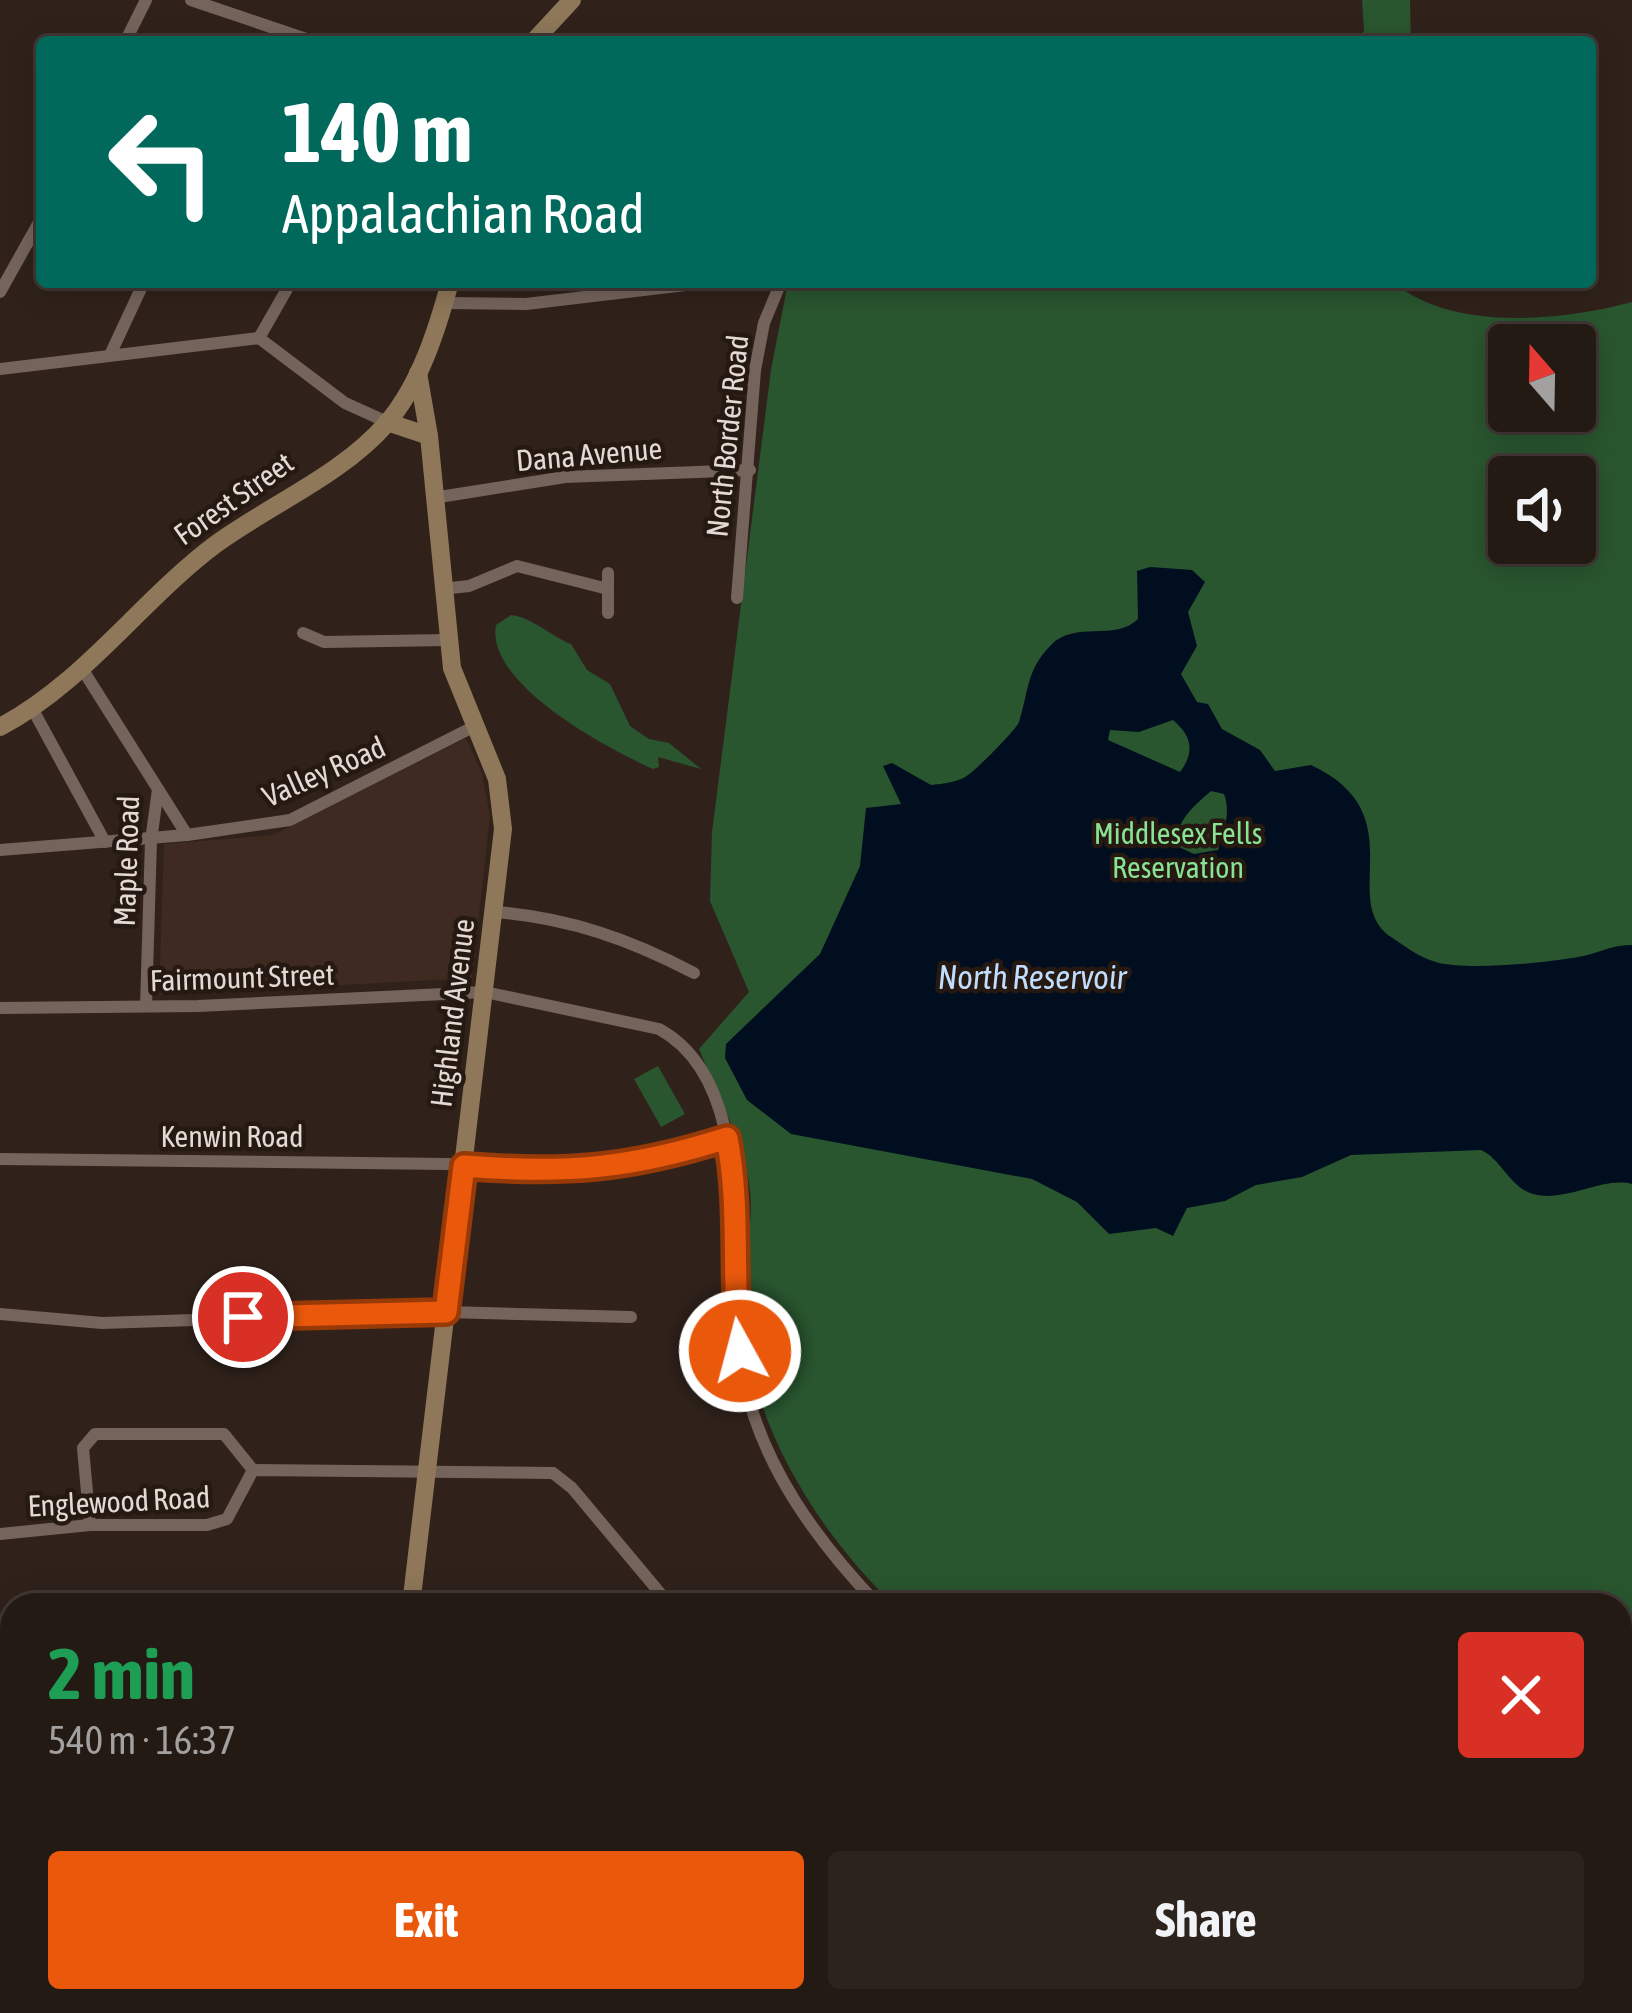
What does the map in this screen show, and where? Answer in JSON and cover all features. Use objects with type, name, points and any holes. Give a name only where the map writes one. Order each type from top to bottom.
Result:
[{"type":"main road","points":[[538,36],[569,1]]},
{"type":"main road","name":"Forest Street","points":[[0,727],[32,708],[81,667],[199,558],[356,450],[387,422],[418,373],[448,288]]},
{"type":"main road","name":"Highland Avenue","points":[[412,1593],[496,912],[502,806],[497,779],[473,727],[447,640],[429,436],[418,373]]},
{"type":"main road","points":[[387,422],[429,436]]},
{"type":"street","points":[[128,36],[146,0]]},
{"type":"street","points":[[191,0],[297,36]]},
{"type":"street","points":[[258,36],[263,25]]},
{"type":"street","points":[[0,292],[36,228]]},
{"type":"street","points":[[110,355],[141,288]]},
{"type":"street","points":[[259,338],[288,288]]},
{"type":"street","points":[[577,298],[581,288]]},
{"type":"street","points":[[444,303],[577,298],[661,288]]},
{"type":"street","name":"North Border Road","points":[[737,598],[755,370],[764,323],[779,288]]},
{"type":"street","points":[[0,369],[259,338],[345,403],[387,422]]},
{"type":"street","name":"Dana Avenue","points":[[433,498],[565,477],[750,470]]},
{"type":"street","points":[[442,589],[484,581],[517,566],[608,589]]},
{"type":"street","points":[[608,573],[608,613]]},
{"type":"street","points":[[303,633],[324,642],[447,640]]},
{"type":"street","name":"Maple Road","points":[[81,667],[158,789],[151,841],[146,1006]]},
{"type":"street","points":[[32,708],[105,842]]},
{"type":"street","name":"Valley Road","points":[[0,850],[151,841],[290,820],[473,727]]},
{"type":"street","points":[[158,789],[187,835]]},
{"type":"street","points":[[496,912],[554,917],[602,931],[694,974]]},
{"type":"street","name":"Fairmount Street","points":[[0,1008],[485,992],[659,1029],[683,1042],[702,1073],[727,1138]]},
{"type":"street","points":[[727,1138],[737,1188],[733,1291],[745,1382],[762,1434],[800,1509],[868,1593]]},
{"type":"street","name":"Kenwin Road","points":[[0,1159],[464,1166],[534,1172],[618,1168],[727,1138]]},
{"type":"street","points":[[0,1314],[102,1323],[446,1312],[631,1317]]},
{"type":"street","points":[[90,1525],[82,1448],[95,1434],[224,1434],[253,1470]]},
{"type":"street","name":"Englewood Road","points":[[0,1534],[90,1525],[207,1525],[227,1519],[242,1501],[253,1470],[553,1474],[572,1488],[660,1593]]},
{"type":"shaded area","points":[[466,738],[482,773],[490,816],[472,978],[159,995],[164,844],[273,835]]},
{"type":"green space","points":[[1362,0],[1410,0],[1411,36],[1359,36],[1364,31]]},
{"type":"green space","name":"Middlesex Fells Reservation","points":[[787,288],[1402,288],[1445,309],[1508,318],[1573,314],[1632,302],[1632,1593],[882,1593],[838,1542],[790,1470],[757,1390],[743,1307],[751,1210],[748,1178],[699,1049],[749,992],[710,901],[712,832],[771,370]]},
{"type":"green space","points":[[511,615],[571,644],[587,670],[610,684],[630,726],[649,739],[669,743],[701,769],[658,757],[659,767],[653,769],[553,712],[510,670],[498,647],[496,625]]},
{"type":"green space","points":[[658,1066],[685,1114],[661,1127],[634,1079]]},
{"type":"water","name":"North Reservoir","points":[[1150,567],[1192,570],[1205,582],[1188,612],[1197,646],[1181,674],[1197,702],[1208,704],[1222,729],[1260,750],[1275,771],[1311,765],[1342,785],[1360,807],[1368,831],[1370,901],[1376,921],[1391,937],[1432,961],[1469,966],[1564,959],[1632,945],[1632,1184],[1543,1196],[1523,1189],[1481,1150],[1351,1155],[1302,1177],[1256,1185],[1225,1201],[1187,1208],[1173,1236],[1156,1228],[1109,1234],[1077,1202],[1032,1179],[791,1134],[747,1100],[725,1058],[726,1044],[820,954],[860,866],[866,808],[901,804],[883,766],[892,763],[931,785],[968,775],[1017,726],[1033,672],[1051,645],[1071,634],[1118,629],[1138,619],[1137,571]],"holes":[[[1173,720],[1189,744],[1180,772],[1108,740],[1110,730],[1139,732]],[[1211,791],[1224,794],[1224,829],[1218,850],[1194,854],[1179,847],[1179,830],[1186,815]]]},
{"type":"route","points":[[243,1317],[446,1312],[464,1166],[534,1172],[618,1168],[727,1138],[737,1188],[733,1291],[740,1351]]}]
